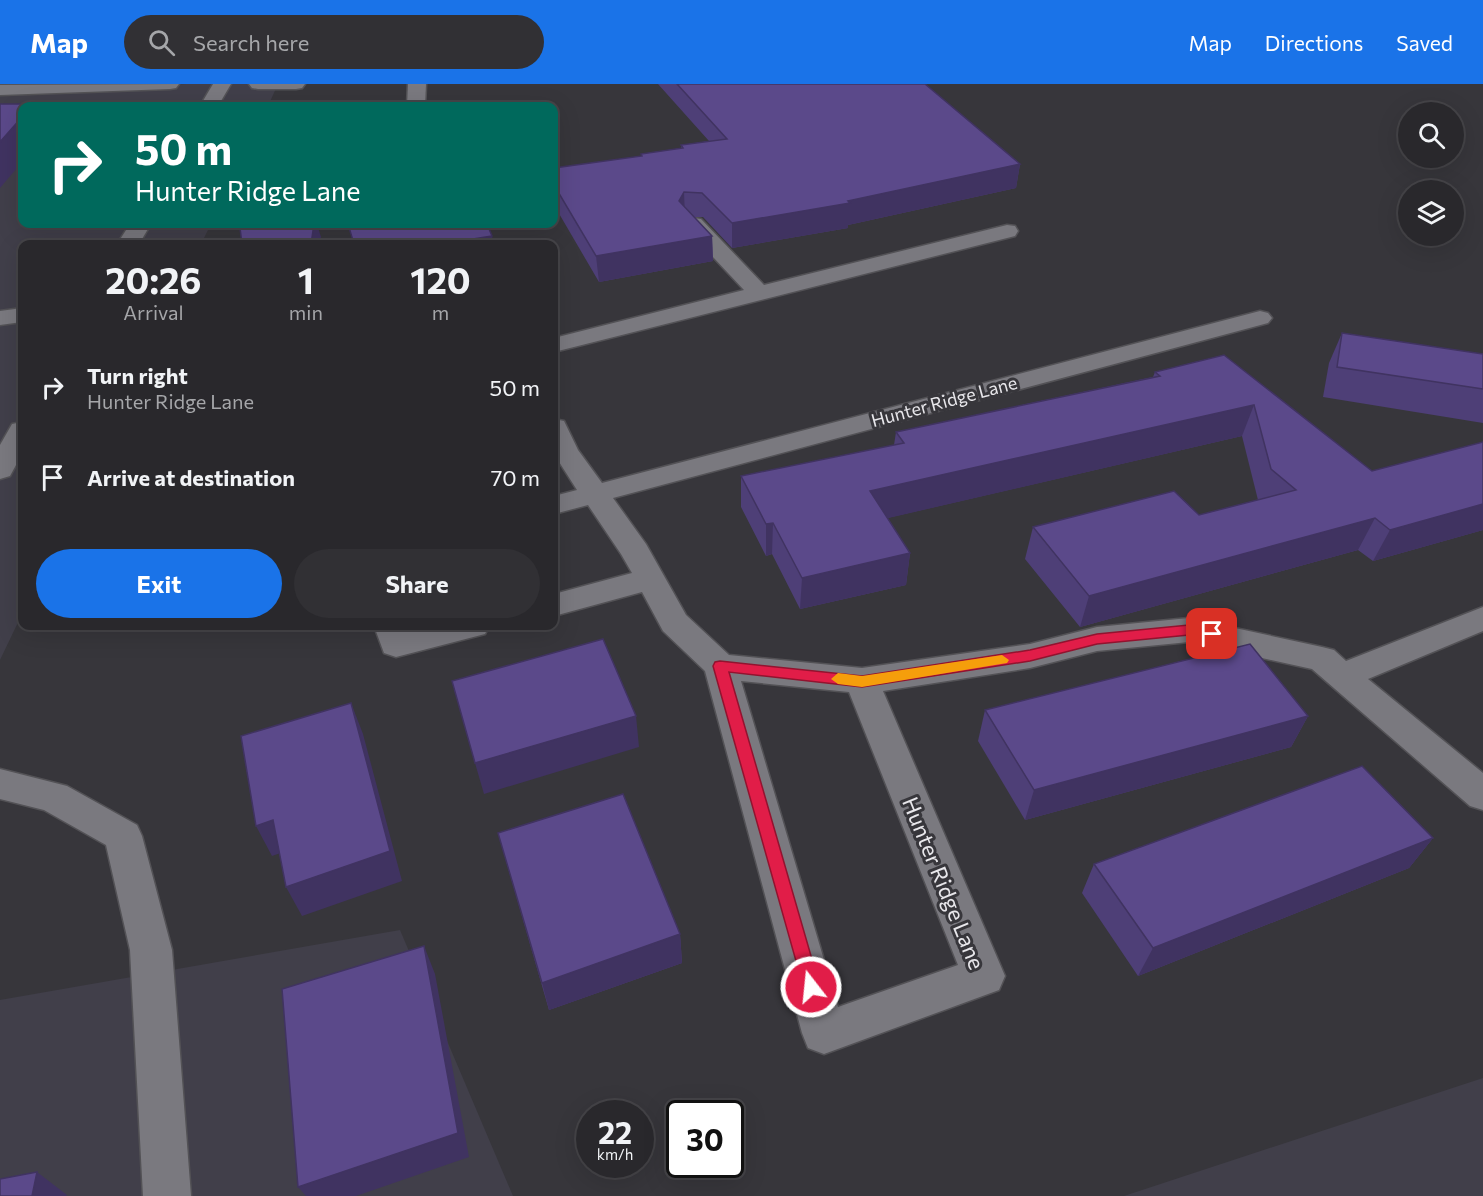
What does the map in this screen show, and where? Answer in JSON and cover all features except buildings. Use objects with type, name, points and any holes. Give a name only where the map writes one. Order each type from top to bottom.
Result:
[{"type":"street","points":[[0,90],[170,84]]},
{"type":"street","points":[[211,102],[222,84]]},
{"type":"street","points":[[258,84],[296,84]]},
{"type":"street","points":[[416,102],[417,84]]},
{"type":"street","points":[[693,224],[759,293]]},
{"type":"street","points":[[558,344],[1007,231]]},
{"type":"street","points":[[0,318],[18,316]]},
{"type":"street","name":"Hunter Ridge Lane","points":[[558,504],[594,492],[1260,318]]},
{"type":"street","points":[[0,470],[18,437]]},
{"type":"street","points":[[558,438],[635,551],[674,623],[720,666],[862,681],[1030,656],[1097,639],[1189,630],[1322,659],[1478,784]]},
{"type":"street","points":[[558,603],[651,579]]},
{"type":"street","points":[[1342,676],[1483,618]]},
{"type":"street","points":[[391,630],[396,645],[457,630]]},
{"type":"street","name":"Hunter Ridge Lane","points":[[720,666],[824,1033],[984,975],[862,681]]},
{"type":"street","points":[[0,784],[54,797],[123,836],[152,950],[167,1196]]},
{"type":"shaded area","points":[[186,84],[278,84],[270,102],[18,102],[18,228],[209,228],[203,240],[18,240],[18,622],[0,660],[0,93]]},
{"type":"shaded area","points":[[400,930],[513,1196],[0,1196],[0,1000]]},
{"type":"shaded area","points":[[1483,1078],[1483,1196],[1124,1196]]},
{"type":"slow traffic","points":[[838,679],[862,681],[1002,660]]},
{"type":"route","points":[[811,987],[720,666],[862,681],[1030,656],[1097,639],[1189,630],[1212,634]]}]
